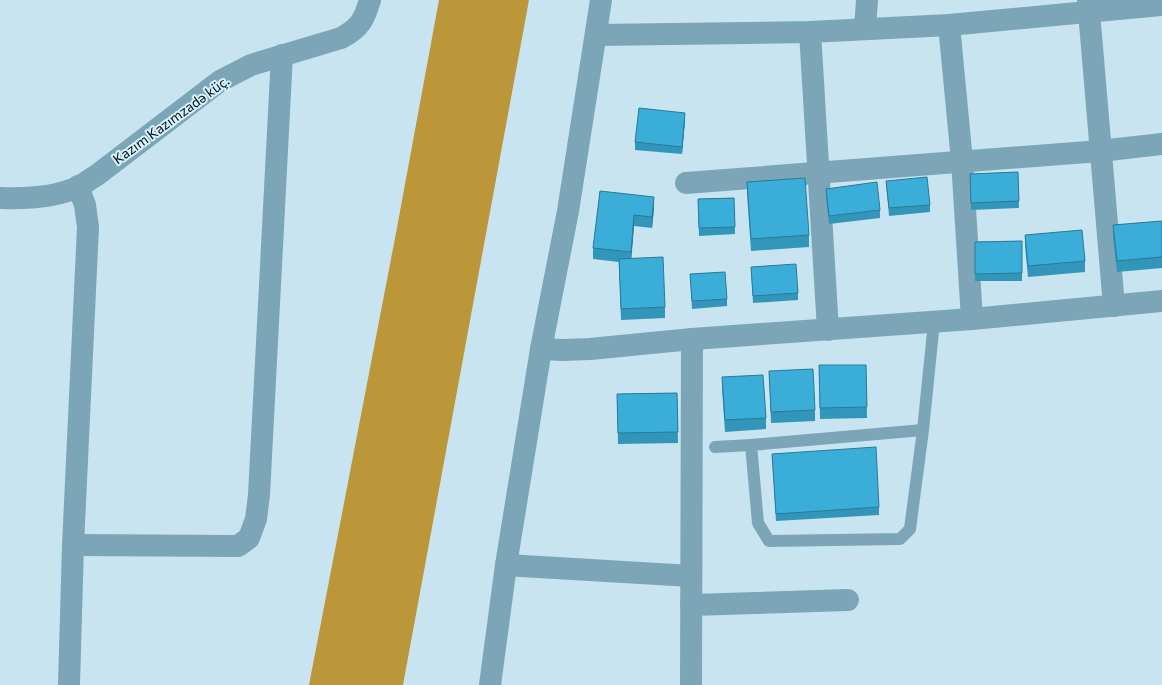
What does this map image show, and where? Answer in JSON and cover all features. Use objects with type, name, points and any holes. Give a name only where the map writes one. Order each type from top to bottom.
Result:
[{"type":"street","name":"Kazım Kazımzadə küç.","points":[[0,198],[35,198],[58,194],[78,186],[96,175],[220,81],[251,65],[341,38],[354,31],[365,16],[370,0]]},
{"type":"street","points":[[490,685],[506,565],[541,349],[568,211],[601,0]]},
{"type":"street","points":[[865,28],[867,0]]},
{"type":"street","points":[[596,35],[810,32],[865,28],[950,25],[1089,6],[1162,5]]},
{"type":"street","points":[[1089,6],[1114,306]]},
{"type":"street","points":[[950,25],[962,161],[972,319]]},
{"type":"street","points":[[810,32],[828,330]]},
{"type":"street","points":[[73,545],[238,546],[249,538],[256,519],[259,495],[282,55]]},
{"type":"street","points":[[686,183],[819,174],[962,161],[1100,151],[1162,144]]},
{"type":"street","points":[[70,685],[73,545],[88,227],[85,205],[78,186]]},
{"type":"street","points":[[541,349],[590,349],[692,339],[972,319],[1162,301]]},
{"type":"street","points":[[691,685],[692,339]]},
{"type":"street","points":[[506,565],[691,576]]},
{"type":"street","points":[[692,604],[848,600]]},
{"type":"lane","points":[[751,445],[758,523],[769,541],[900,539],[910,529],[923,430],[934,322]]},
{"type":"lane","points":[[715,447],[923,430]]},
{"type":"shaded area","points":[[439,0],[529,0],[403,685],[309,685],[396,233]]},
{"type":"building","points":[[639,108],[685,113],[682,147],[635,142]]},
{"type":"building","points":[[1018,172],[1019,201],[971,203],[970,174]]},
{"type":"building","points":[[927,177],[930,205],[889,208],[886,181]]},
{"type":"building","points":[[805,178],[809,235],[751,239],[747,182]]},
{"type":"building","points":[[877,182],[880,210],[829,216],[826,189]]},
{"type":"building","points":[[600,191],[654,197],[652,217],[634,215],[631,252],[593,248]]},
{"type":"building","points":[[734,198],[735,227],[699,228],[698,199]]},
{"type":"building","points":[[1162,221],[1162,257],[1117,261],[1113,225]]},
{"type":"building","points":[[1082,230],[1085,261],[1028,266],[1025,235]]},
{"type":"building","points":[[1022,241],[1022,273],[975,274],[975,242]]},
{"type":"building","points":[[663,257],[665,307],[621,309],[619,259]]},
{"type":"building","points":[[796,264],[798,293],[753,296],[751,267]]},
{"type":"building","points":[[725,272],[727,299],[692,301],[690,274]]},
{"type":"building","points":[[819,365],[866,365],[867,407],[820,408]]},
{"type":"building","points":[[813,369],[815,410],[771,412],[769,371]]},
{"type":"building","points":[[763,375],[766,418],[725,420],[722,377]]},
{"type":"building","points":[[677,393],[678,432],[618,433],[617,394]]},
{"type":"building","points":[[876,447],[879,507],[776,514],[772,454]]}]
